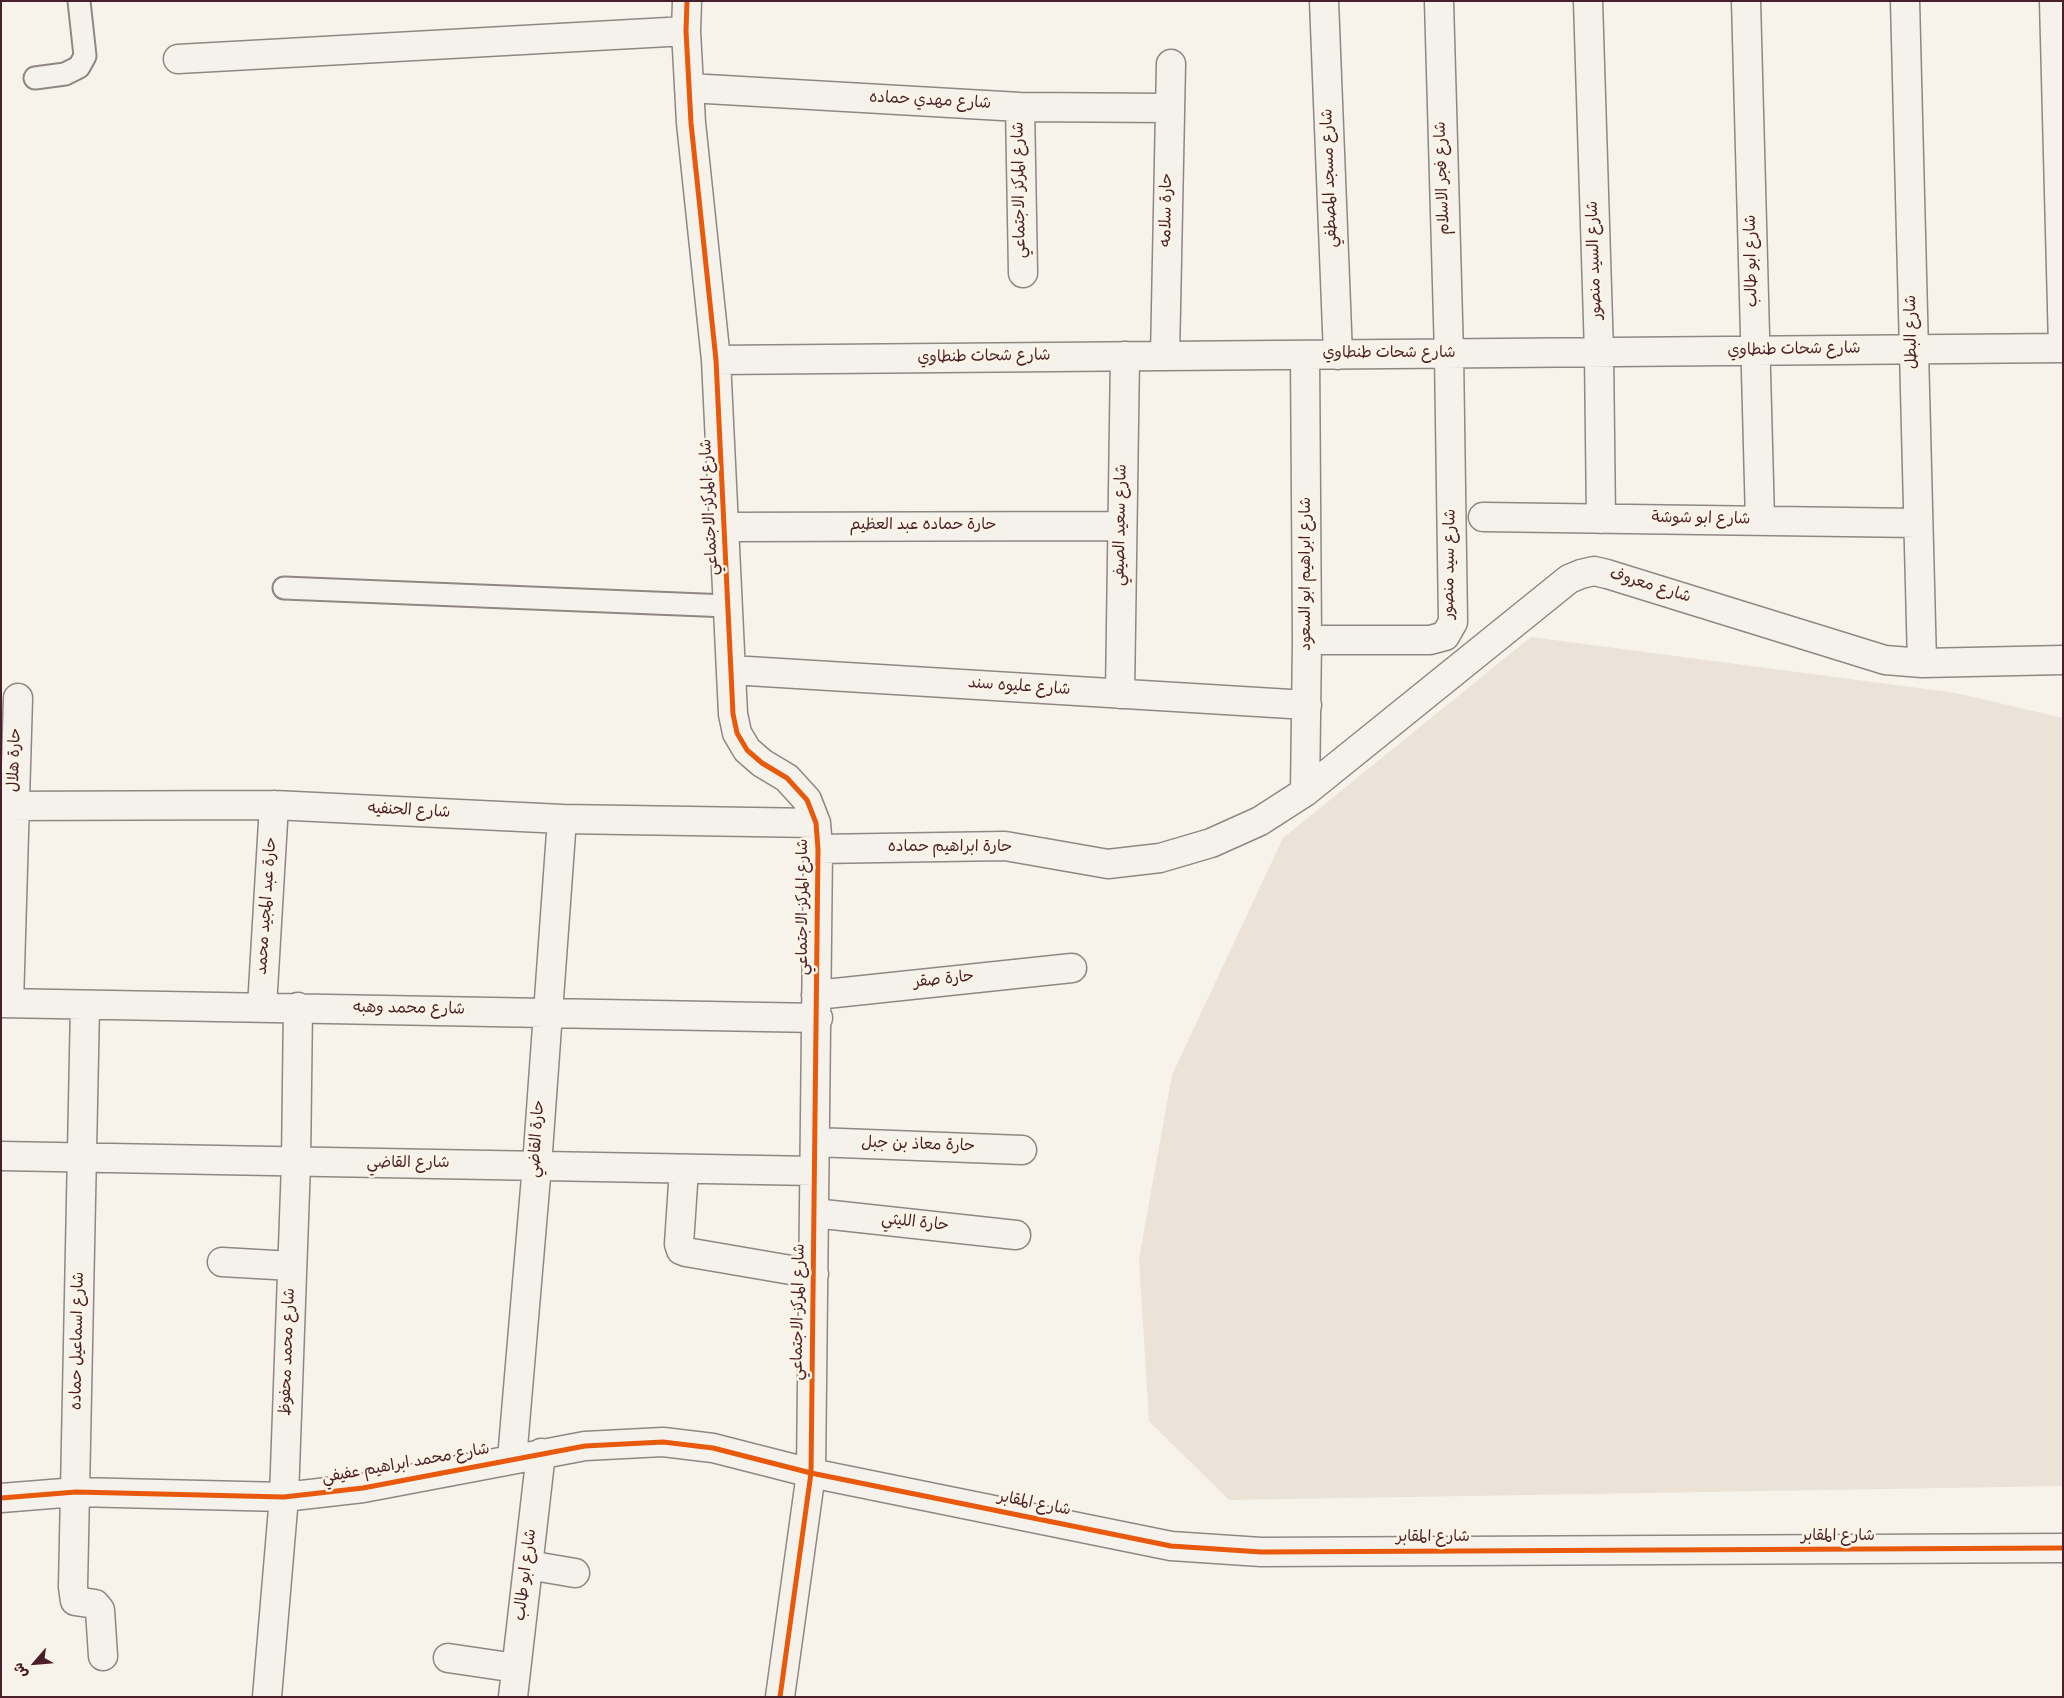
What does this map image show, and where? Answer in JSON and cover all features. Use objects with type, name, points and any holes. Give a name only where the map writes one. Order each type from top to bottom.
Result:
[{"type":"street","name":"شارع المركز الاجتماعي","points":[[688,1],[686,31],[691,123],[716,360],[733,714],[737,733],[747,750],[762,763],[787,778],[806,800],[817,836],[817,1006],[811,1473],[780,1697]]},
{"type":"street","name":"شارع مسجد المصطفي","points":[[1324,1],[1338,355]]},
{"type":"street","name":"شارع فجر الاسلام","points":[[1440,1],[1450,354]]},
{"type":"street","name":"شارع السيد منصور","points":[[1588,1],[1599,353],[1601,519]]},
{"type":"street","name":"شارع ابو طالب","points":[[1746,1],[1760,520]]},
{"type":"street","name":"شارع البطل","points":[[1905,1],[1922,663]]},
{"type":"street","points":[[2054,1],[2063,347]]},
{"type":"street","points":[[178,59],[686,31]]},
{"type":"street","name":"حارة سلامه","points":[[1165,356],[1171,64]]},
{"type":"street","name":"شارع مهدي حماده","points":[[689,88],[1020,107],[1170,108]]},
{"type":"street","name":"شارع المركز الاجتماعي","points":[[1020,107],[1022,273]]},
{"type":"street","name":"شارع شحات طنطاوي","points":[[716,360],[1914,350],[2063,347]]},
{"type":"street","name":"شارع سيد منصور","points":[[1307,640],[1430,640],[1444,636],[1453,622],[1450,354]]},
{"type":"street","name":"شارع ابراهيم ابو السعود","points":[[1305,355],[1307,640],[1305,792]]},
{"type":"street","name":"شارع سعيد الصيفي","points":[[1120,694],[1124,356]]},
{"type":"street","name":"شارع ابو شوشة","points":[[1483,517],[1918,523]]},
{"type":"street","name":"حارة حماده عبد العظيم","points":[[724,527],[1122,526]]},
{"type":"street","name":"شارع معروف","points":[[1305,792],[1569,579],[1594,571],[1885,660],[1922,663],[2063,660]]},
{"type":"street","name":"شارع عليوه سند","points":[[731,670],[1306,705]]},
{"type":"street","name":"حارة هلال","points":[[5,1003],[8,806],[18,698]]},
{"type":"street","name":"حارة ابراهيم حماده","points":[[817,836],[1005,846],[1108,864],[1160,858],[1211,843],[1260,821],[1305,792]]},
{"type":"street","name":"شارع الحنفيه","points":[[8,806],[274,805],[562,819],[817,836]]},
{"type":"street","name":"حارة عبد المجيد محمد","points":[[262,1007],[274,805]]},
{"type":"street","name":"حارة القاضي","points":[[512,1459],[537,1165],[546,1012],[562,819]]},
{"type":"street","name":"حارة صقر","points":[[817,1006],[1072,968]]},
{"type":"street","name":"شارع محمد وهبه","points":[[5,1003],[85,1006],[298,1007],[546,1012],[817,1006]]},
{"type":"street","name":"شارع اسماعيل حماده","points":[[85,1006],[73,1587],[75,1601],[95,1604],[100,1610],[102,1656]]},
{"type":"street","name":"شارع محمد محفوظ","points":[[267,1697],[284,1497],[296,1163],[298,1007]]},
{"type":"street","name":"حارة معاذ بن جبل","points":[[814,1142],[1022,1150]]},
{"type":"street","name":"شارع القاضي","points":[[1,1156],[296,1163],[537,1165],[814,1171]]},
{"type":"street","points":[[684,1169],[679,1244],[681,1250],[814,1274]]},
{"type":"street","name":"حارة الليثي","points":[[814,1213],[1016,1236]]},
{"type":"street","points":[[222,1262],[292,1266]]},
{"type":"street","name":"شارع محمد ابراهيم عفيفي","points":[[1,1498],[76,1492],[284,1497],[363,1488],[585,1446],[663,1442],[713,1448],[811,1473]]},
{"type":"street","name":"شارع ابو طالب","points":[[513,1697],[541,1453]]},
{"type":"street","name":"شارع المقابر","points":[[811,1473],[1170,1546],[1261,1552],[2063,1548]]},
{"type":"street","points":[[528,1565],[575,1573]]},
{"type":"street","points":[[448,1658],[516,1668]]},
{"type":"lane","points":[[35,78],[66,74],[78,67],[86,56],[79,1]]},
{"type":"lane","points":[[284,588],[728,606]]},
{"type":"shaded area","points":[[1531,637],[1956,693],[2063,718],[2063,1486],[1229,1500],[1149,1421],[1139,1259],[1172,1075],[1283,838]]},
{"type":"cycle path","points":[[687,1],[686,31],[691,123],[716,360],[733,714],[737,733],[747,750],[762,763],[787,778],[807,800],[816,823],[818,849],[811,1473],[780,1697]]},
{"type":"cycle path","points":[[1,1498],[76,1492],[284,1497],[363,1488],[585,1446],[663,1442],[713,1448],[811,1473],[1171,1546],[1261,1552],[2063,1548]]}]
